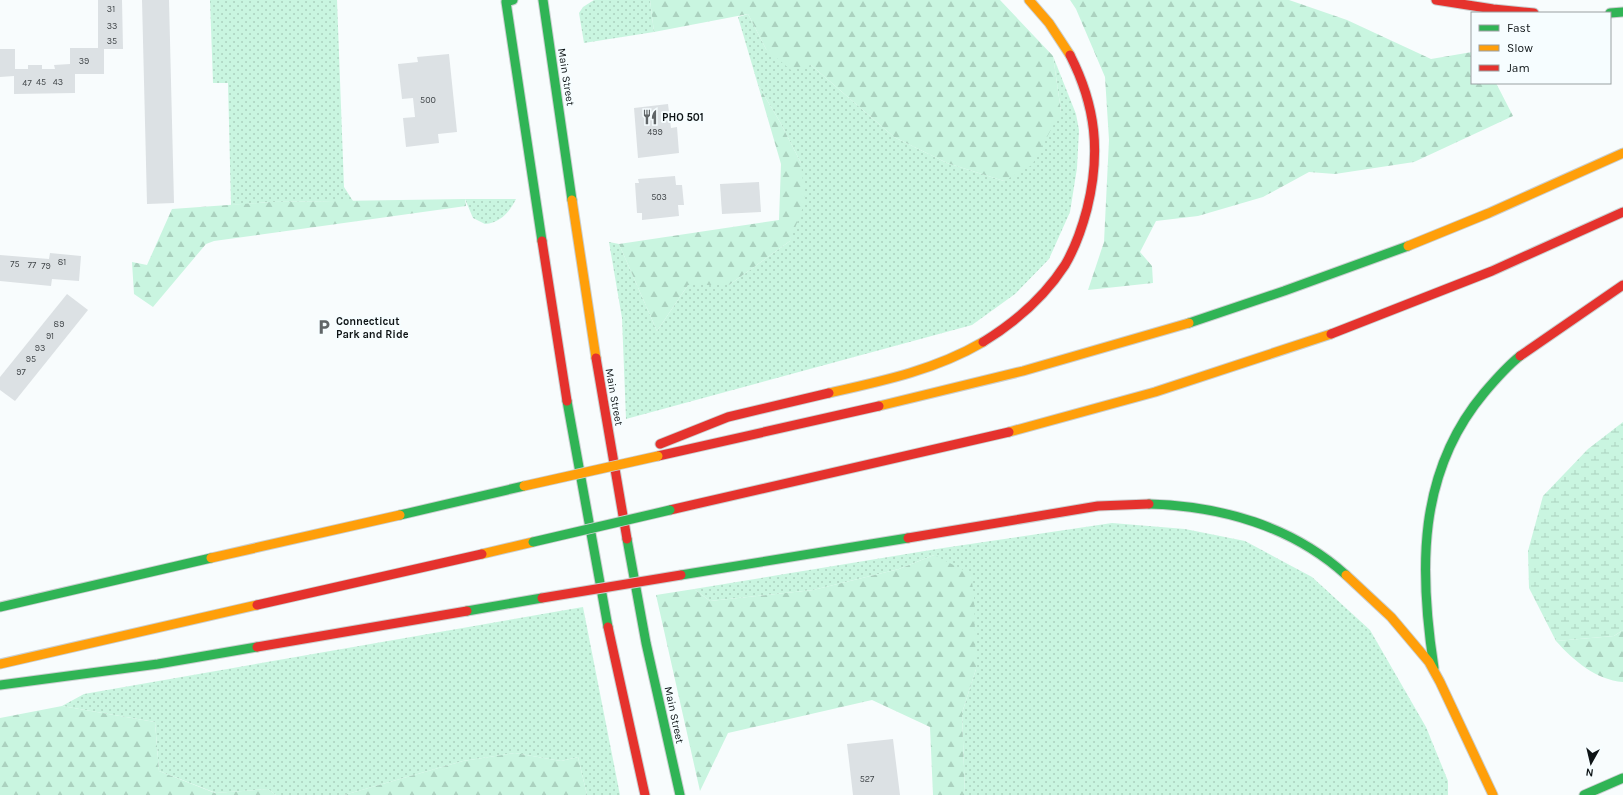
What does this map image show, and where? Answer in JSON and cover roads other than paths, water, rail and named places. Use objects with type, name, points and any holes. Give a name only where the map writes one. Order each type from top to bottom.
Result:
[{"type":"main road","name":"Main Street","points":[[543,0],[573,232],[651,665],[680,795]]},
{"type":"main road","points":[[594,470],[728,417],[903,376],[943,363],[978,345],[1015,319],[1032,303],[1060,272],[1075,245],[1092,192],[1096,156],[1095,132],[1089,102],[1073,59],[1053,28],[1029,0]]},
{"type":"main road","points":[[1436,0],[1492,9],[1524,12]]},
{"type":"main road","points":[[509,1],[545,232],[561,359],[598,577],[645,795]]},
{"type":"main road","points":[[1611,13],[1623,12]]},
{"type":"main road","points":[[0,607],[966,385],[1074,358],[1180,326],[1300,286],[1426,239],[1541,191],[1623,153]]},
{"type":"main road","points":[[0,664],[990,437],[1082,413],[1271,355],[1391,311],[1521,258],[1623,212]]},
{"type":"main road","points":[[1435,673],[1425,606],[1424,546],[1431,497],[1449,447],[1472,406],[1503,371],[1527,351],[1623,285]]},
{"type":"main road","points":[[0,685],[158,664],[1082,507],[1145,502],[1185,504],[1210,508],[1251,519],[1287,534],[1311,548],[1343,572],[1379,605],[1408,637],[1435,673],[1493,795]]},
{"type":"main road","points":[[0,603],[21,602]]},
{"type":"main road","points":[[1584,795],[1623,778]]},
{"type":"place","name":"PHO 501","points":[[650,117]]},
{"type":"place","name":"Connecticut Park and Ride","points":[[324,327]]}]
